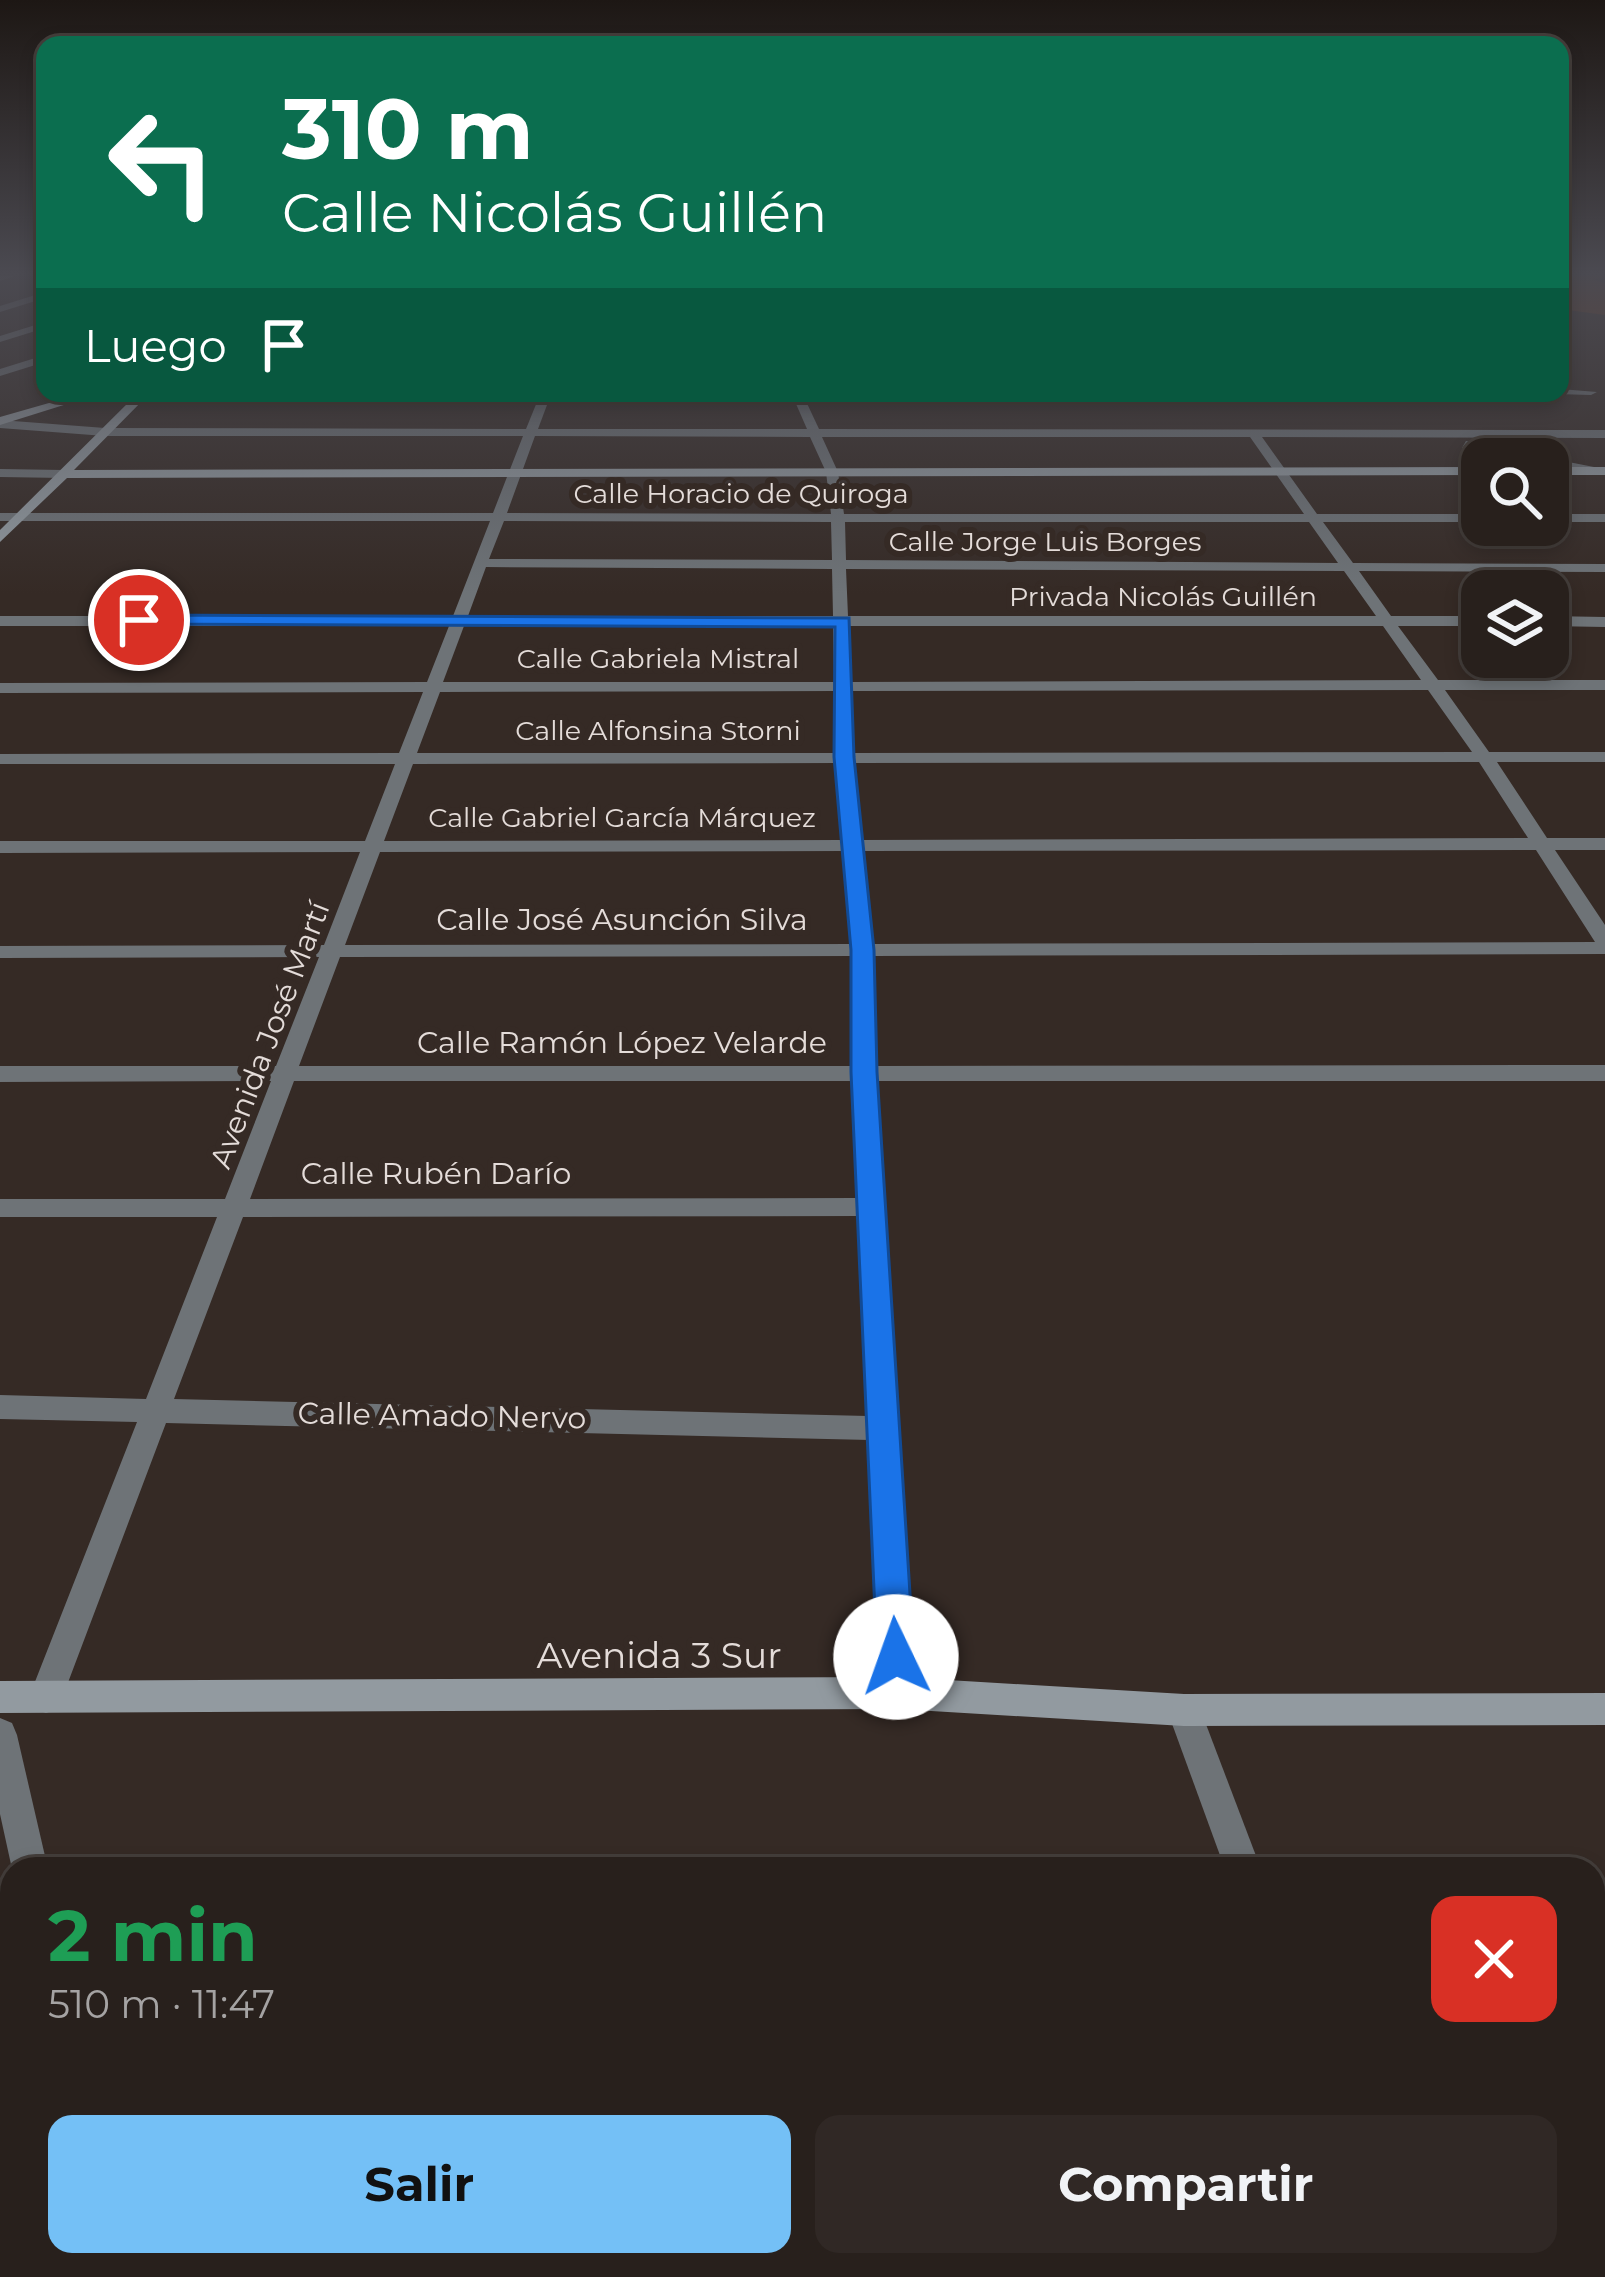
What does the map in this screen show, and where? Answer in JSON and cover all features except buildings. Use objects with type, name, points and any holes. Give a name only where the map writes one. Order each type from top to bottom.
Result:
[{"type":"street","points":[[1569,392],[1591,392]]},
{"type":"street","points":[[0,422],[67,402]]},
{"type":"street","points":[[0,538],[136,402]]},
{"type":"street","name":"Avenida José Martí","points":[[46,1696],[502,519],[543,402]]},
{"type":"street","points":[[801,402],[832,472],[838,517],[844,757],[856,844],[898,1693]]},
{"type":"street","points":[[0,422],[105,432],[1605,434]]},
{"type":"street","points":[[1252,432],[1485,758],[1605,944]]},
{"type":"street","points":[[1412,433],[1461,444]]},
{"type":"street","points":[[1569,466],[1599,471]]},
{"type":"street","points":[[0,473],[1461,471]]},
{"type":"street","name":"Calle Horacio de Quiroga","points":[[0,517],[1461,518]]},
{"type":"street","points":[[1569,518],[1605,518]]},
{"type":"street","name":"Calle Jorge Luis Borges","points":[[485,563],[1605,568]]},
{"type":"street","name":"Privada Nicolás Guillén","points":[[0,621],[1461,621]]},
{"type":"street","points":[[1569,621],[1605,622]]},
{"type":"street","name":"Calle Gabriela Mistral","points":[[0,688],[1605,686]]},
{"type":"street","name":"Calle Alfonsina Storni","points":[[0,759],[1605,757]]},
{"type":"street","name":"Calle Gabriel García Márquez","points":[[0,847],[1605,844]]},
{"type":"street","name":"Calle José Asunción Silva","points":[[0,952],[1605,944]]},
{"type":"street","name":"Calle Ramón López Velarde","points":[[0,1074],[1605,1073]]},
{"type":"street","name":"Calle Rubén Darío","points":[[0,1208],[871,1207]]},
{"type":"street","name":"Calle Amado Nervo","points":[[0,1407],[883,1427]]},
{"type":"street","name":"Avenida 3 Sur","points":[[0,1697],[898,1693],[1184,1710],[1605,1709]]},
{"type":"street","points":[[1184,1710],[1239,1857]]},
{"type":"street","points":[[0,1735],[27,1857]]},
{"type":"route","points":[[139,620],[843,622],[844,757],[856,844],[896,1657]]}]
